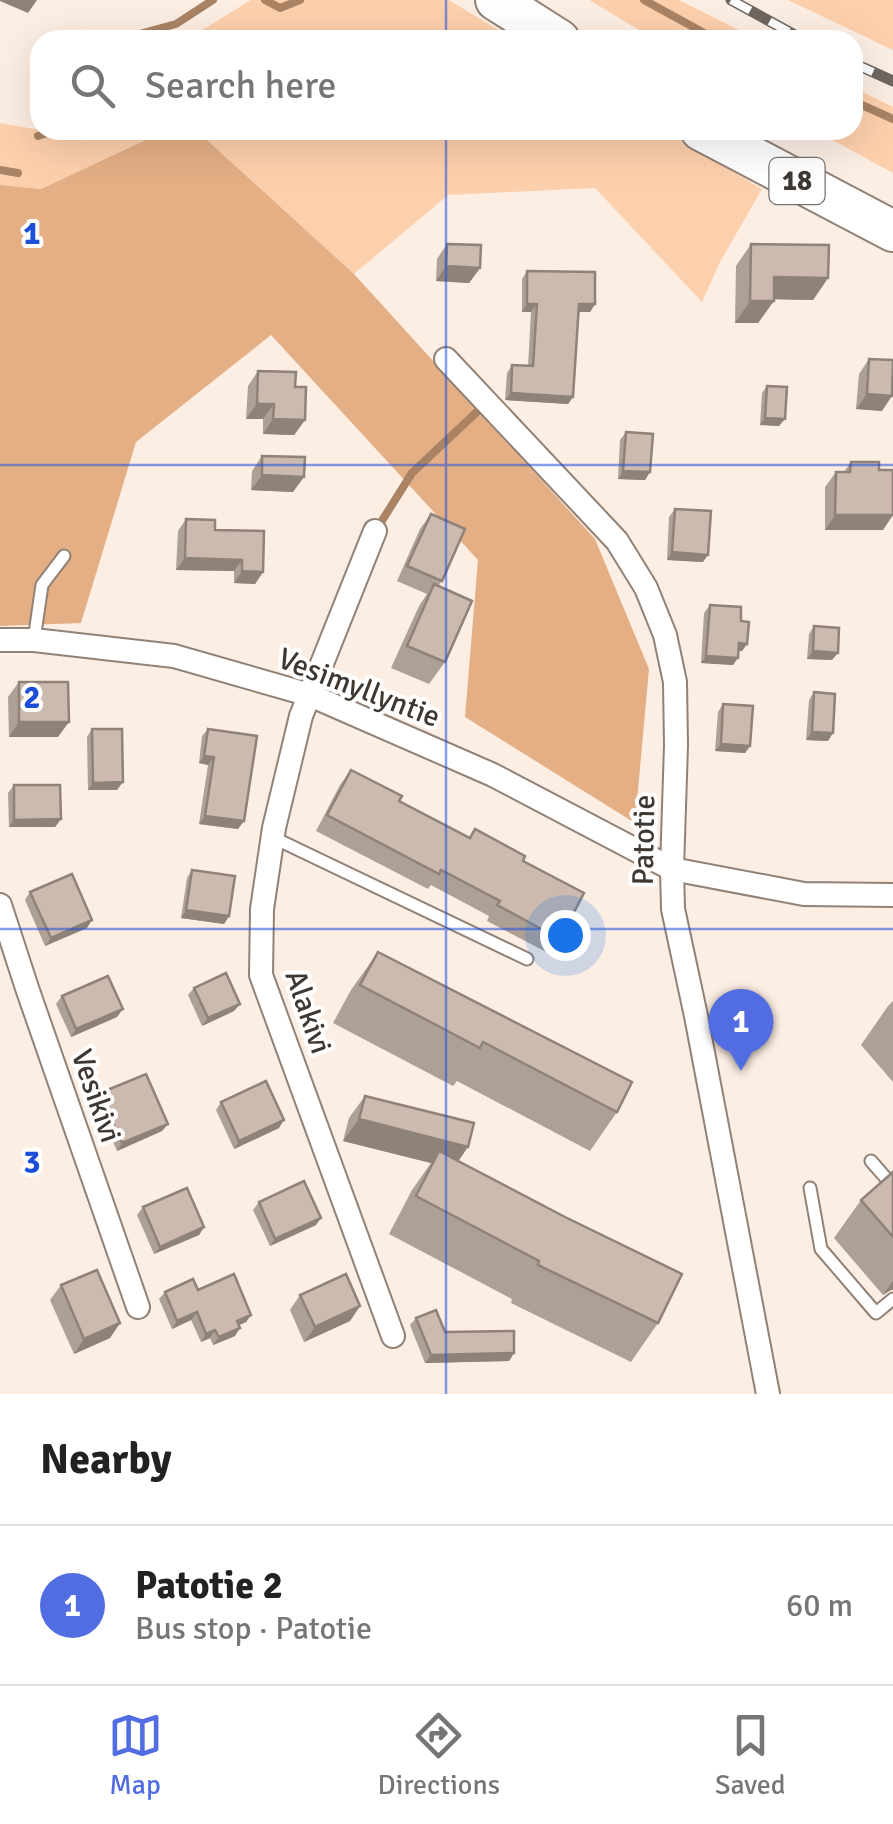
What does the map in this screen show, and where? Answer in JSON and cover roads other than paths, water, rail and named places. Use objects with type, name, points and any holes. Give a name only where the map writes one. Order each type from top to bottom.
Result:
[{"type":"highway","points":[[496,0],[543,30]]},
{"type":"highway","name":"18","points":[[720,140],[893,232]]},
{"type":"street","name":"Patotie","points":[[446,359],[617,541],[646,588],[665,635],[675,682],[674,909],[768,1394]]},
{"type":"street","name":"Alakivi","points":[[375,531],[302,716],[272,837],[262,910],[261,975],[394,1336]]},
{"type":"street","name":"Vesimyllyntie","points":[[0,640],[34,640],[174,656],[310,695],[493,775],[672,869],[804,894],[893,895]]},
{"type":"street","name":"Vesikivi","points":[[0,905],[138,1307]]},
{"type":"lane","points":[[34,640],[42,584],[64,556]]},
{"type":"lane","points":[[272,837],[527,959]]},
{"type":"lane","points":[[870,1160],[893,1186]]},
{"type":"lane","points":[[810,1188],[820,1249],[876,1313],[893,1299]]},
{"type":"waterway","points":[[154,30],[176,24],[213,0]]},
{"type":"waterway","points":[[265,0],[280,8],[300,0]]},
{"type":"waterway","points":[[644,0],[699,30]]},
{"type":"waterway","points":[[863,106],[893,119]]},
{"type":"waterway","points":[[0,170],[18,173]]},
{"type":"waterway","points":[[378,527],[412,473],[481,408]]},
{"type":"railway","points":[[731,0],[786,30]]},
{"type":"railway","points":[[863,68],[893,81]]},
{"type":"place","name":"Patotie 2","points":[[741,1071]]}]
